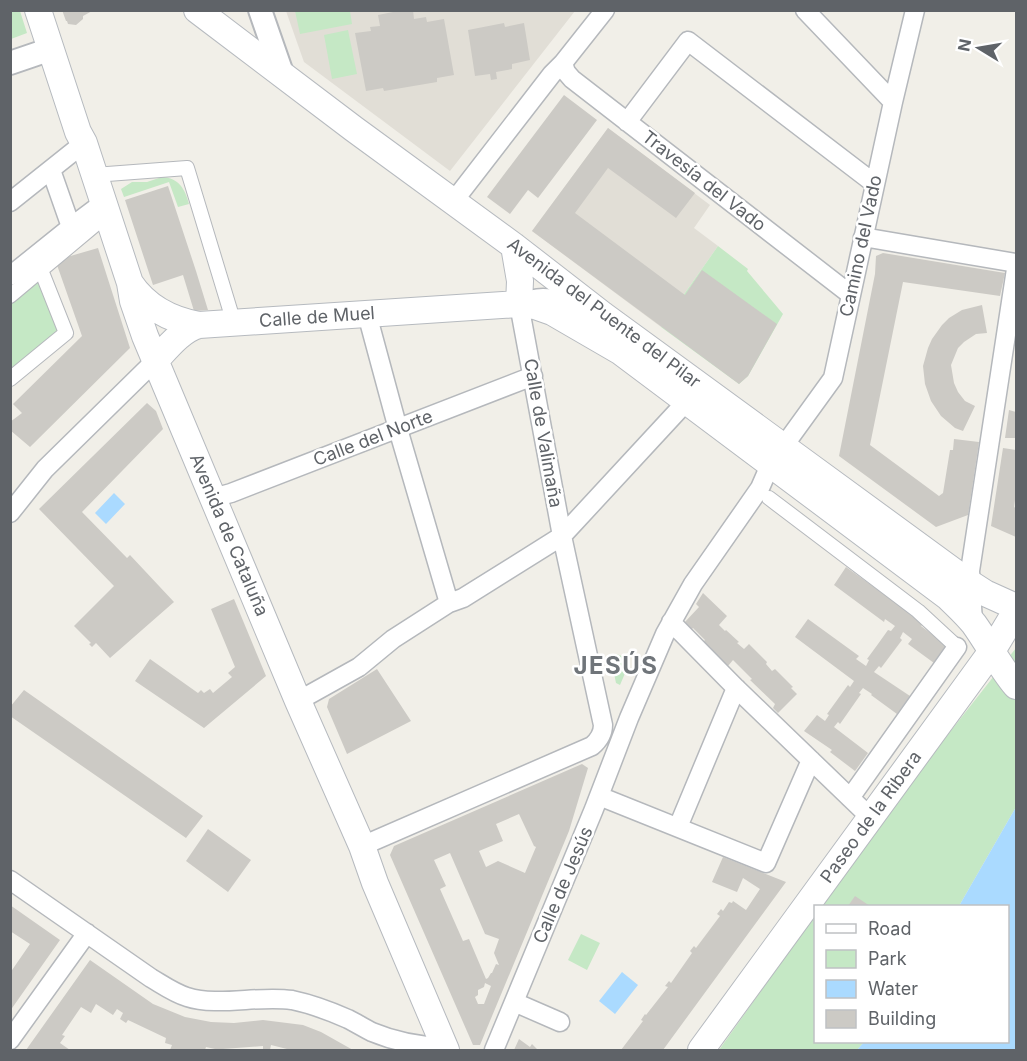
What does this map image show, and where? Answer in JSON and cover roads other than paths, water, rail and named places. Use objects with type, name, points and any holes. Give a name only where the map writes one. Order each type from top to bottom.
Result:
[{"type":"main road","name":"Avenida de Cataluña","points":[[38,10],[94,175],[100,213],[130,283],[142,327],[298,701],[362,846],[375,883],[444,1049]]},
{"type":"main road","name":"Avenida del Puente del Pilar","points":[[197,10],[514,246],[777,456],[962,610],[973,623],[1000,666],[1013,681]]},
{"type":"main road","points":[[514,246],[520,281],[519,304]]},
{"type":"main road","name":"Calle de Muel","points":[[130,283],[142,299],[160,312],[199,325],[519,304]]},
{"type":"main road","name":"Avenida del Puente del Pilar","points":[[519,304],[535,306],[552,312],[621,352],[686,402],[777,456],[971,584],[1017,609]]},
{"type":"main road","points":[[156,361],[182,334],[199,325]]},
{"type":"main road","name":"Paseo de la Ribera","points":[[701,1050],[992,651],[1017,609]]},
{"type":"street","points":[[260,10],[283,76]]},
{"type":"street","points":[[453,202],[552,74],[605,10]]},
{"type":"street","points":[[806,10],[893,102]]},
{"type":"street","name":"Camino del Vado","points":[[777,456],[833,378],[915,10]]},
{"type":"street","points":[[627,122],[688,41],[875,184]]},
{"type":"street","points":[[10,63],[51,49]]},
{"type":"street","name":"Travesía del Vado","points":[[563,63],[572,79],[851,295]]},
{"type":"street","points":[[10,202],[84,143]]},
{"type":"street","points":[[94,175],[187,168],[234,323]]},
{"type":"street","points":[[51,170],[71,227]]},
{"type":"street","points":[[10,276],[71,227],[100,213]]},
{"type":"street","points":[[10,296],[41,270],[100,213]]},
{"type":"street","points":[[863,237],[1017,263]]},
{"type":"street","points":[[973,623],[970,571],[1017,269]]},
{"type":"street","points":[[10,379],[66,333],[41,270]]},
{"type":"street","points":[[519,304],[535,298],[548,297],[603,315]]},
{"type":"street","name":"Calle de Valimaña","points":[[519,304],[562,536],[601,715]]},
{"type":"street","points":[[367,314],[449,603]]},
{"type":"street","points":[[10,513],[45,469],[156,361]]},
{"type":"street","name":"Calle del Norte","points":[[213,498],[533,376]]},
{"type":"street","points":[[298,701],[359,667],[393,639],[562,536],[686,402]]},
{"type":"street","name":"Calle de Jesús","points":[[494,1050],[629,718],[671,622],[693,584],[760,488],[777,456]]},
{"type":"street","points":[[769,498],[918,611],[957,647],[850,798]]},
{"type":"street","points":[[671,622],[871,818]]},
{"type":"street","points":[[678,827],[736,688]]},
{"type":"street","points":[[601,715],[616,720],[629,718]]},
{"type":"street","points":[[362,846],[592,746],[602,733],[601,715]]},
{"type":"street","points":[[592,746],[611,763]]},
{"type":"street","points":[[599,796],[766,863],[811,760]]},
{"type":"street","points":[[10,880],[151,978],[188,998],[206,1001],[266,998],[289,1000],[324,1009],[369,1031],[402,1042],[444,1049]]},
{"type":"street","points":[[10,1040],[87,933]]},
{"type":"street","points":[[514,1002],[560,1022]]},
{"type":"water","points":[[114,493],[125,504],[106,524],[95,513]]},
{"type":"water","points":[[1016,807],[1016,1050],[857,1050],[863,1043],[1009,1043],[1009,905],[960,905]]},
{"type":"water","points":[[622,972],[638,985],[615,1014],[599,1001]]},
{"type":"district","name":"JESÚS","points":[[616,666]]}]
